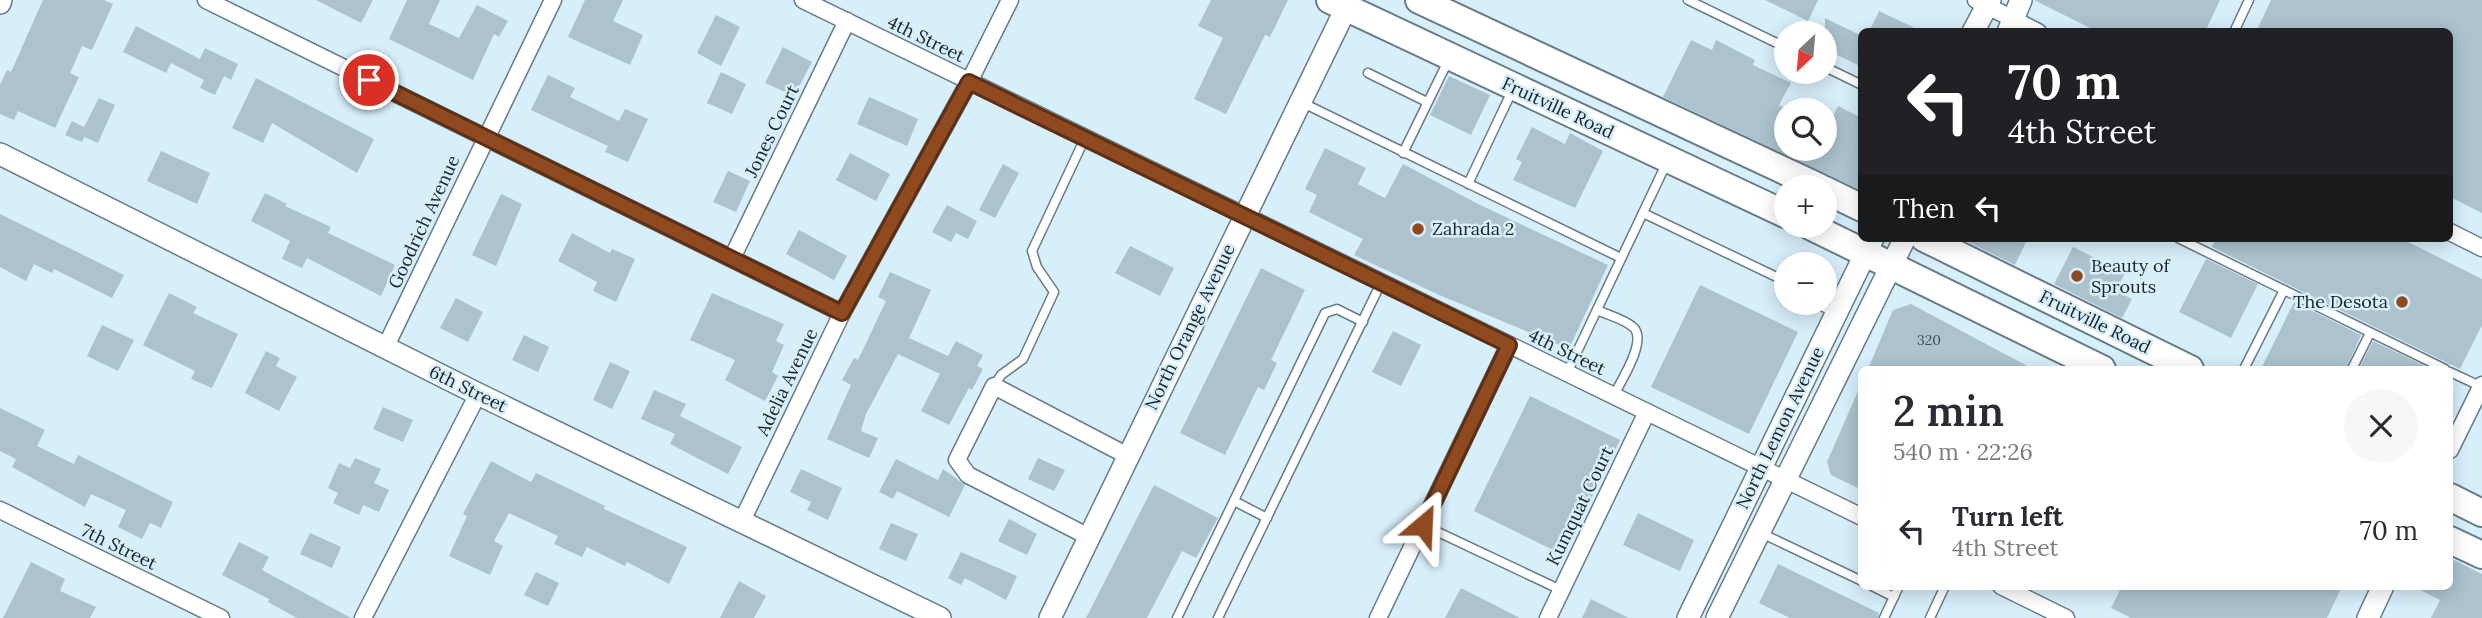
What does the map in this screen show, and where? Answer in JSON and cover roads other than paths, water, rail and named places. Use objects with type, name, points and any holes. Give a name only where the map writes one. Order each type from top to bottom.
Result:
[{"type":"main road","points":[[1419,0],[1793,175]]},
{"type":"main road","name":"Fruitville Road","points":[[1342,3],[1514,88],[1774,209]]},
{"type":"main road","points":[[1837,196],[1858,206]]},
{"type":"main road","points":[[1837,235],[1869,246],[1891,266],[2096,366]]},
{"type":"main road","name":"Fruitville Road","points":[[1932,242],[2184,366]]},
{"type":"main road","points":[[2453,499],[2482,513]]},
{"type":"main road","points":[[2453,541],[2482,555]]},
{"type":"street","points":[[206,0],[842,313]]},
{"type":"street","name":"Goodrich Avenue","points":[[385,348],[553,0]]},
{"type":"street","name":"4th Street","points":[[803,0],[1858,515]]},
{"type":"street","name":"Adelia Avenue","points":[[741,523],[842,313],[969,82],[1010,0]]},
{"type":"street","points":[[1974,28],[1984,2],[2032,28]]},
{"type":"street","name":"North Orange Avenue","points":[[1050,618],[1300,102],[1342,3]]},
{"type":"street","name":"Jones Court","points":[[732,258],[847,21]]},
{"type":"street","name":"6th Street","points":[[0,154],[478,394],[940,618]]},
{"type":"street","points":[[2453,234],[2482,248]]},
{"type":"street","points":[[1717,618],[1903,242]]},
{"type":"street","name":"North Lemon Avenue","points":[[1837,312],[1869,246]]},
{"type":"street","name":"North Lemon Avenue","points":[[1688,618],[1836,315]]},
{"type":"street","points":[[1378,618],[1509,345]]},
{"type":"street","points":[[1089,537],[968,475],[957,460],[994,386],[1128,456]]},
{"type":"street","points":[[2453,444],[2482,386]]},
{"type":"street","points":[[363,618],[478,394]]},
{"type":"street","name":"Kumquat Court","points":[[1548,618],[1647,412]]},
{"type":"street","name":"7th Street","points":[[0,510],[221,618]]},
{"type":"street","points":[[2009,590],[2066,618]]},
{"type":"street","points":[[2368,618],[2381,590]]},
{"type":"lane","points":[[1688,0],[1774,42]]},
{"type":"lane","points":[[2236,28],[2249,0]]},
{"type":"lane","points":[[1403,153],[1449,57]]},
{"type":"lane","points":[[1368,73],[1427,102]]},
{"type":"lane","points":[[1838,73],[1858,83]]},
{"type":"lane","points":[[1468,184],[1514,88]]},
{"type":"lane","points":[[1300,102],[1621,258]]},
{"type":"lane","points":[[994,386],[1001,375],[1023,359],[1054,292],[1037,267],[1032,251],[1085,138]]},
{"type":"lane","points":[[1567,373],[1668,160]]},
{"type":"lane","points":[[1643,213],[1774,276]]},
{"type":"lane","points":[[2186,242],[2439,366]]},
{"type":"lane","points":[[1218,618],[1381,284]]},
{"type":"lane","points":[[2246,366],[2284,290]]},
{"type":"lane","points":[[1177,618],[1325,313],[1337,309],[1363,322]]},
{"type":"lane","points":[[1597,310],[1634,328],[1638,337],[1637,348],[1614,395]]},
{"type":"lane","points":[[2354,366],[2370,333]]},
{"type":"lane","points":[[2453,373],[2482,386]]},
{"type":"lane","points":[[1234,500],[1267,518]]},
{"type":"lane","points":[[1423,525],[1561,590]]},
{"type":"lane","points":[[1759,532],[1858,579]]},
{"type":"lane","points":[[1880,590],[1894,597]]},
{"type":"lane","points":[[1884,618],[1897,590]]},
{"type":"lane","points":[[1930,618],[1943,590]]},
{"type":"place","name":"Zahrada 2","points":[[1418,229]]},
{"type":"place","name":"Beauty of Sprouts","points":[[2077,276]]},
{"type":"place","name":"The Desota","points":[[2402,302]]}]
